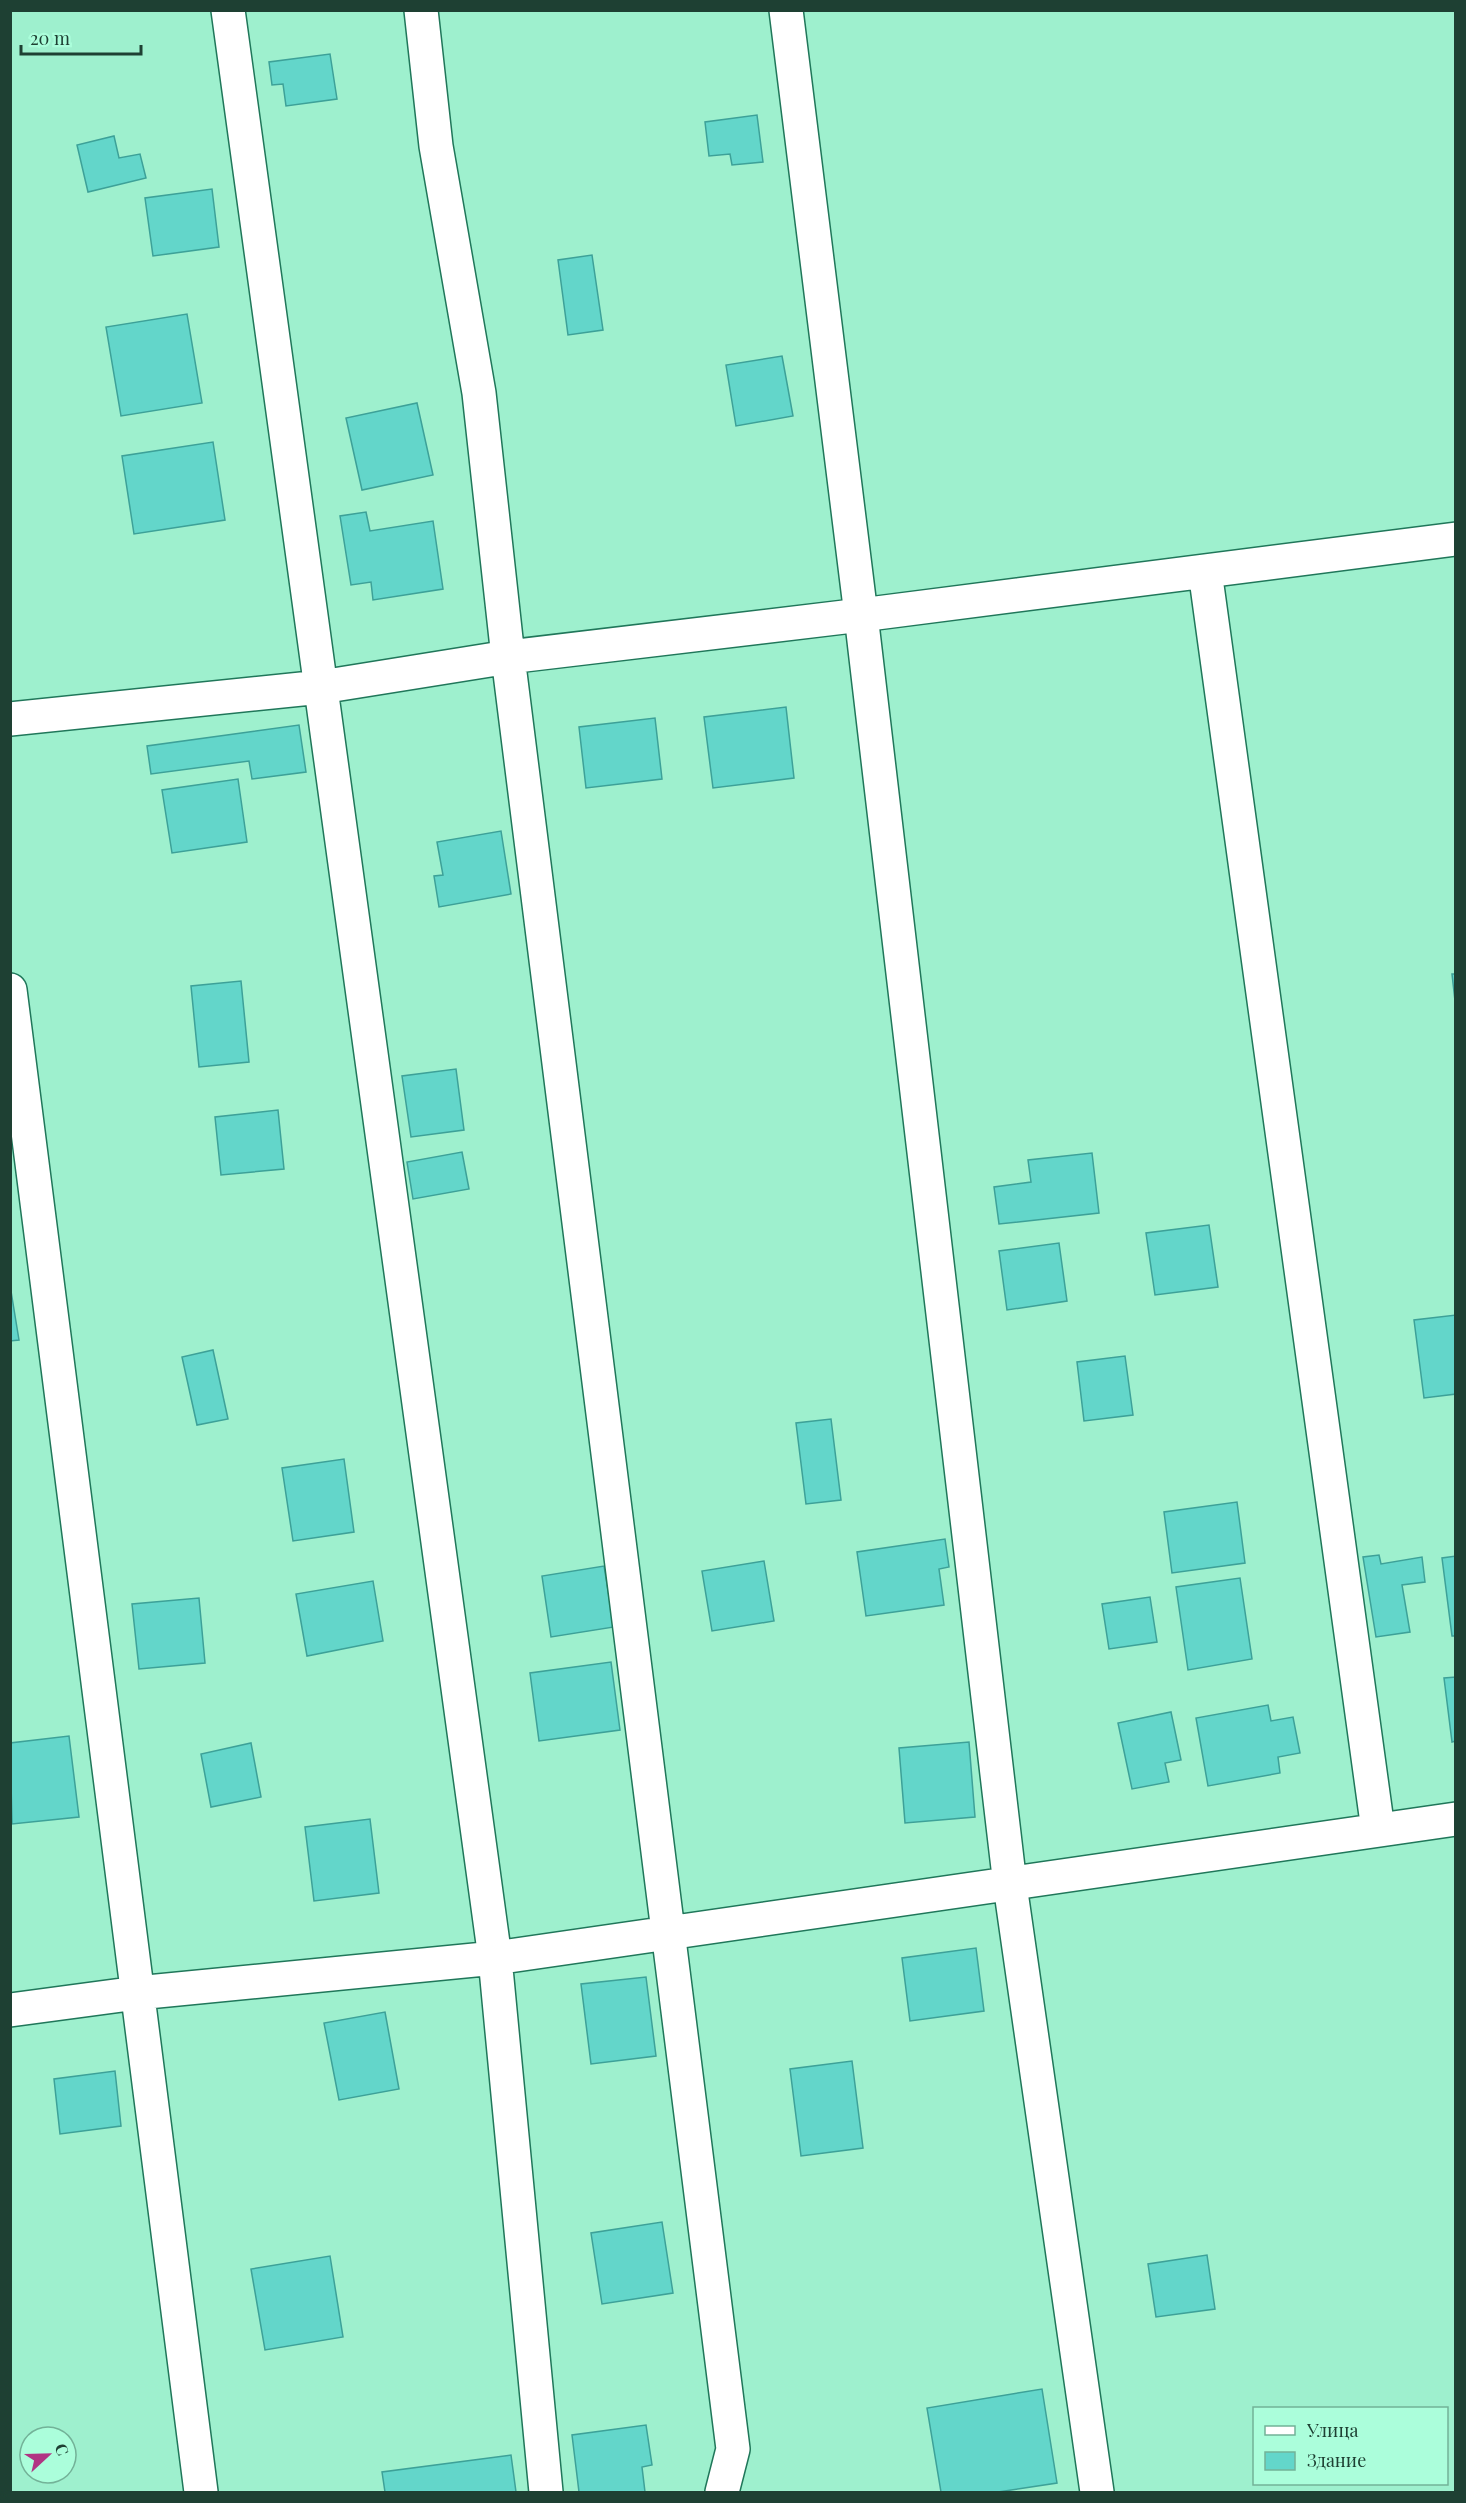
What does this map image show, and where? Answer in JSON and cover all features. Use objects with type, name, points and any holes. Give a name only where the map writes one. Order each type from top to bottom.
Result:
[{"type":"street","points":[[228,10],[495,1958],[546,2493]]},
{"type":"street","points":[[421,10],[436,146],[480,393],[508,657],[734,2449],[722,2493]]},
{"type":"street","points":[[786,10],[861,615],[1010,1885],[1097,2493]]},
{"type":"street","points":[[10,719],[321,687],[508,657],[861,615],[1455,539]]},
{"type":"street","points":[[1205,571],[1378,1830]]},
{"type":"street","points":[[10,990],[201,2493]]},
{"type":"street","points":[[10,2010],[137,1993],[495,1958],[1455,1819]]},
{"type":"building","points":[[330,54],[337,99],[286,106],[283,84],[272,85],[269,62]]},
{"type":"building","points":[[757,115],[763,162],[732,165],[730,154],[709,156],[705,122]]},
{"type":"building","points":[[114,136],[119,158],[140,154],[146,178],[88,192],[77,145]]},
{"type":"building","points":[[212,189],[219,247],[153,256],[145,198]]},
{"type":"building","points":[[592,255],[603,330],[568,335],[558,260]]},
{"type":"building","points":[[187,314],[202,403],[121,416],[106,327]]},
{"type":"building","points":[[782,356],[793,416],[736,426],[726,365]]},
{"type":"building","points":[[417,403],[433,475],[362,490],[346,418]]},
{"type":"building","points":[[213,442],[225,520],[134,534],[122,456]]},
{"type":"building","points":[[366,512],[370,531],[433,521],[443,589],[373,600],[371,582],[351,585],[340,516]]},
{"type":"building","points":[[786,707],[794,778],[713,788],[704,717]]},
{"type":"building","points":[[655,718],[662,779],[586,788],[579,727]]},
{"type":"building","points":[[299,725],[306,772],[252,779],[249,761],[151,774],[147,746]]},
{"type":"building","points":[[238,779],[247,842],[172,853],[162,790]]},
{"type":"building","points":[[501,831],[511,894],[439,907],[434,876],[443,875],[437,842]]},
{"type":"building","points":[[1452,974],[1456,974],[1456,1010]]},
{"type":"building","points":[[241,981],[249,1062],[199,1067],[191,986]]},
{"type":"building","points":[[456,1069],[464,1130],[411,1137],[402,1076]]},
{"type":"building","points":[[278,1110],[284,1169],[221,1175],[215,1117]]},
{"type":"building","points":[[462,1152],[469,1189],[413,1199],[407,1162]]},
{"type":"building","points":[[1092,1153],[1099,1213],[999,1224],[994,1187],[1031,1182],[1028,1160]]},
{"type":"building","points":[[1209,1225],[1218,1287],[1155,1295],[1146,1233]]},
{"type":"building","points":[[1059,1243],[1067,1301],[1007,1310],[999,1251]]},
{"type":"building","points":[[10,1285],[19,1340],[10,1341]]},
{"type":"building","points":[[1456,1315],[1456,1394],[1424,1398],[1414,1320]]},
{"type":"building","points":[[213,1350],[228,1419],[197,1425],[182,1357]]},
{"type":"building","points":[[1125,1356],[1133,1415],[1084,1421],[1077,1362]]},
{"type":"building","points":[[831,1419],[841,1500],[806,1504],[796,1423]]},
{"type":"building","points":[[344,1459],[354,1532],[293,1541],[282,1468]]},
{"type":"building","points":[[1237,1502],[1245,1563],[1172,1573],[1164,1512]]},
{"type":"building","points":[[945,1539],[949,1567],[939,1569],[944,1605],[866,1616],[857,1552]]},
{"type":"building","points":[[1379,1555],[1381,1564],[1422,1557],[1425,1582],[1402,1585],[1410,1632],[1376,1637],[1363,1557]]},
{"type":"building","points":[[1456,1556],[1456,1636],[1452,1636],[1442,1558]]},
{"type":"building","points":[[764,1561],[774,1621],[712,1631],[702,1571]]},
{"type":"building","points":[[604,1566],[614,1627],[551,1637],[542,1576]]},
{"type":"building","points":[[1240,1578],[1252,1659],[1188,1670],[1176,1587]]},
{"type":"building","points":[[373,1581],[383,1641],[307,1656],[296,1594]]},
{"type":"building","points":[[1150,1597],[1157,1642],[1109,1649],[1102,1604]]},
{"type":"building","points":[[199,1598],[205,1663],[139,1669],[132,1604]]},
{"type":"building","points":[[611,1662],[620,1730],[539,1741],[530,1673]]},
{"type":"building","points":[[1456,1677],[1456,1741],[1452,1742],[1444,1678]]},
{"type":"building","points":[[1268,1705],[1271,1721],[1293,1717],[1300,1753],[1278,1757],[1280,1773],[1208,1786],[1196,1718]]},
{"type":"building","points":[[1171,1712],[1181,1760],[1165,1763],[1169,1782],[1132,1789],[1118,1723]]},
{"type":"building","points":[[69,1736],[79,1817],[12,1824],[10,1743]]},
{"type":"building","points":[[969,1742],[975,1817],[905,1823],[899,1748]]},
{"type":"building","points":[[251,1743],[261,1797],[211,1807],[201,1754]]},
{"type":"building","points":[[370,1819],[379,1893],[314,1901],[305,1827]]},
{"type":"building","points":[[976,1948],[984,2011],[910,2021],[902,1958]]},
{"type":"building","points":[[646,1977],[656,2056],[591,2064],[581,1984]]},
{"type":"building","points":[[385,2012],[399,2089],[339,2100],[324,2023]]},
{"type":"building","points":[[852,2061],[863,2148],[801,2156],[790,2069]]},
{"type":"building","points":[[115,2071],[121,2126],[60,2134],[54,2079]]},
{"type":"building","points":[[662,2222],[673,2293],[602,2304],[591,2233]]},
{"type":"building","points":[[1207,2255],[1215,2309],[1156,2317],[1148,2264]]},
{"type":"building","points":[[330,2256],[343,2337],[265,2350],[251,2269]]},
{"type":"building","points":[[1042,2389],[1057,2483],[998,2492],[941,2492],[927,2408]]},
{"type":"building","points":[[646,2425],[652,2465],[642,2467],[645,2492],[579,2492],[572,2435]]},
{"type":"building","points":[[511,2455],[516,2492],[385,2492],[382,2472]]}]
